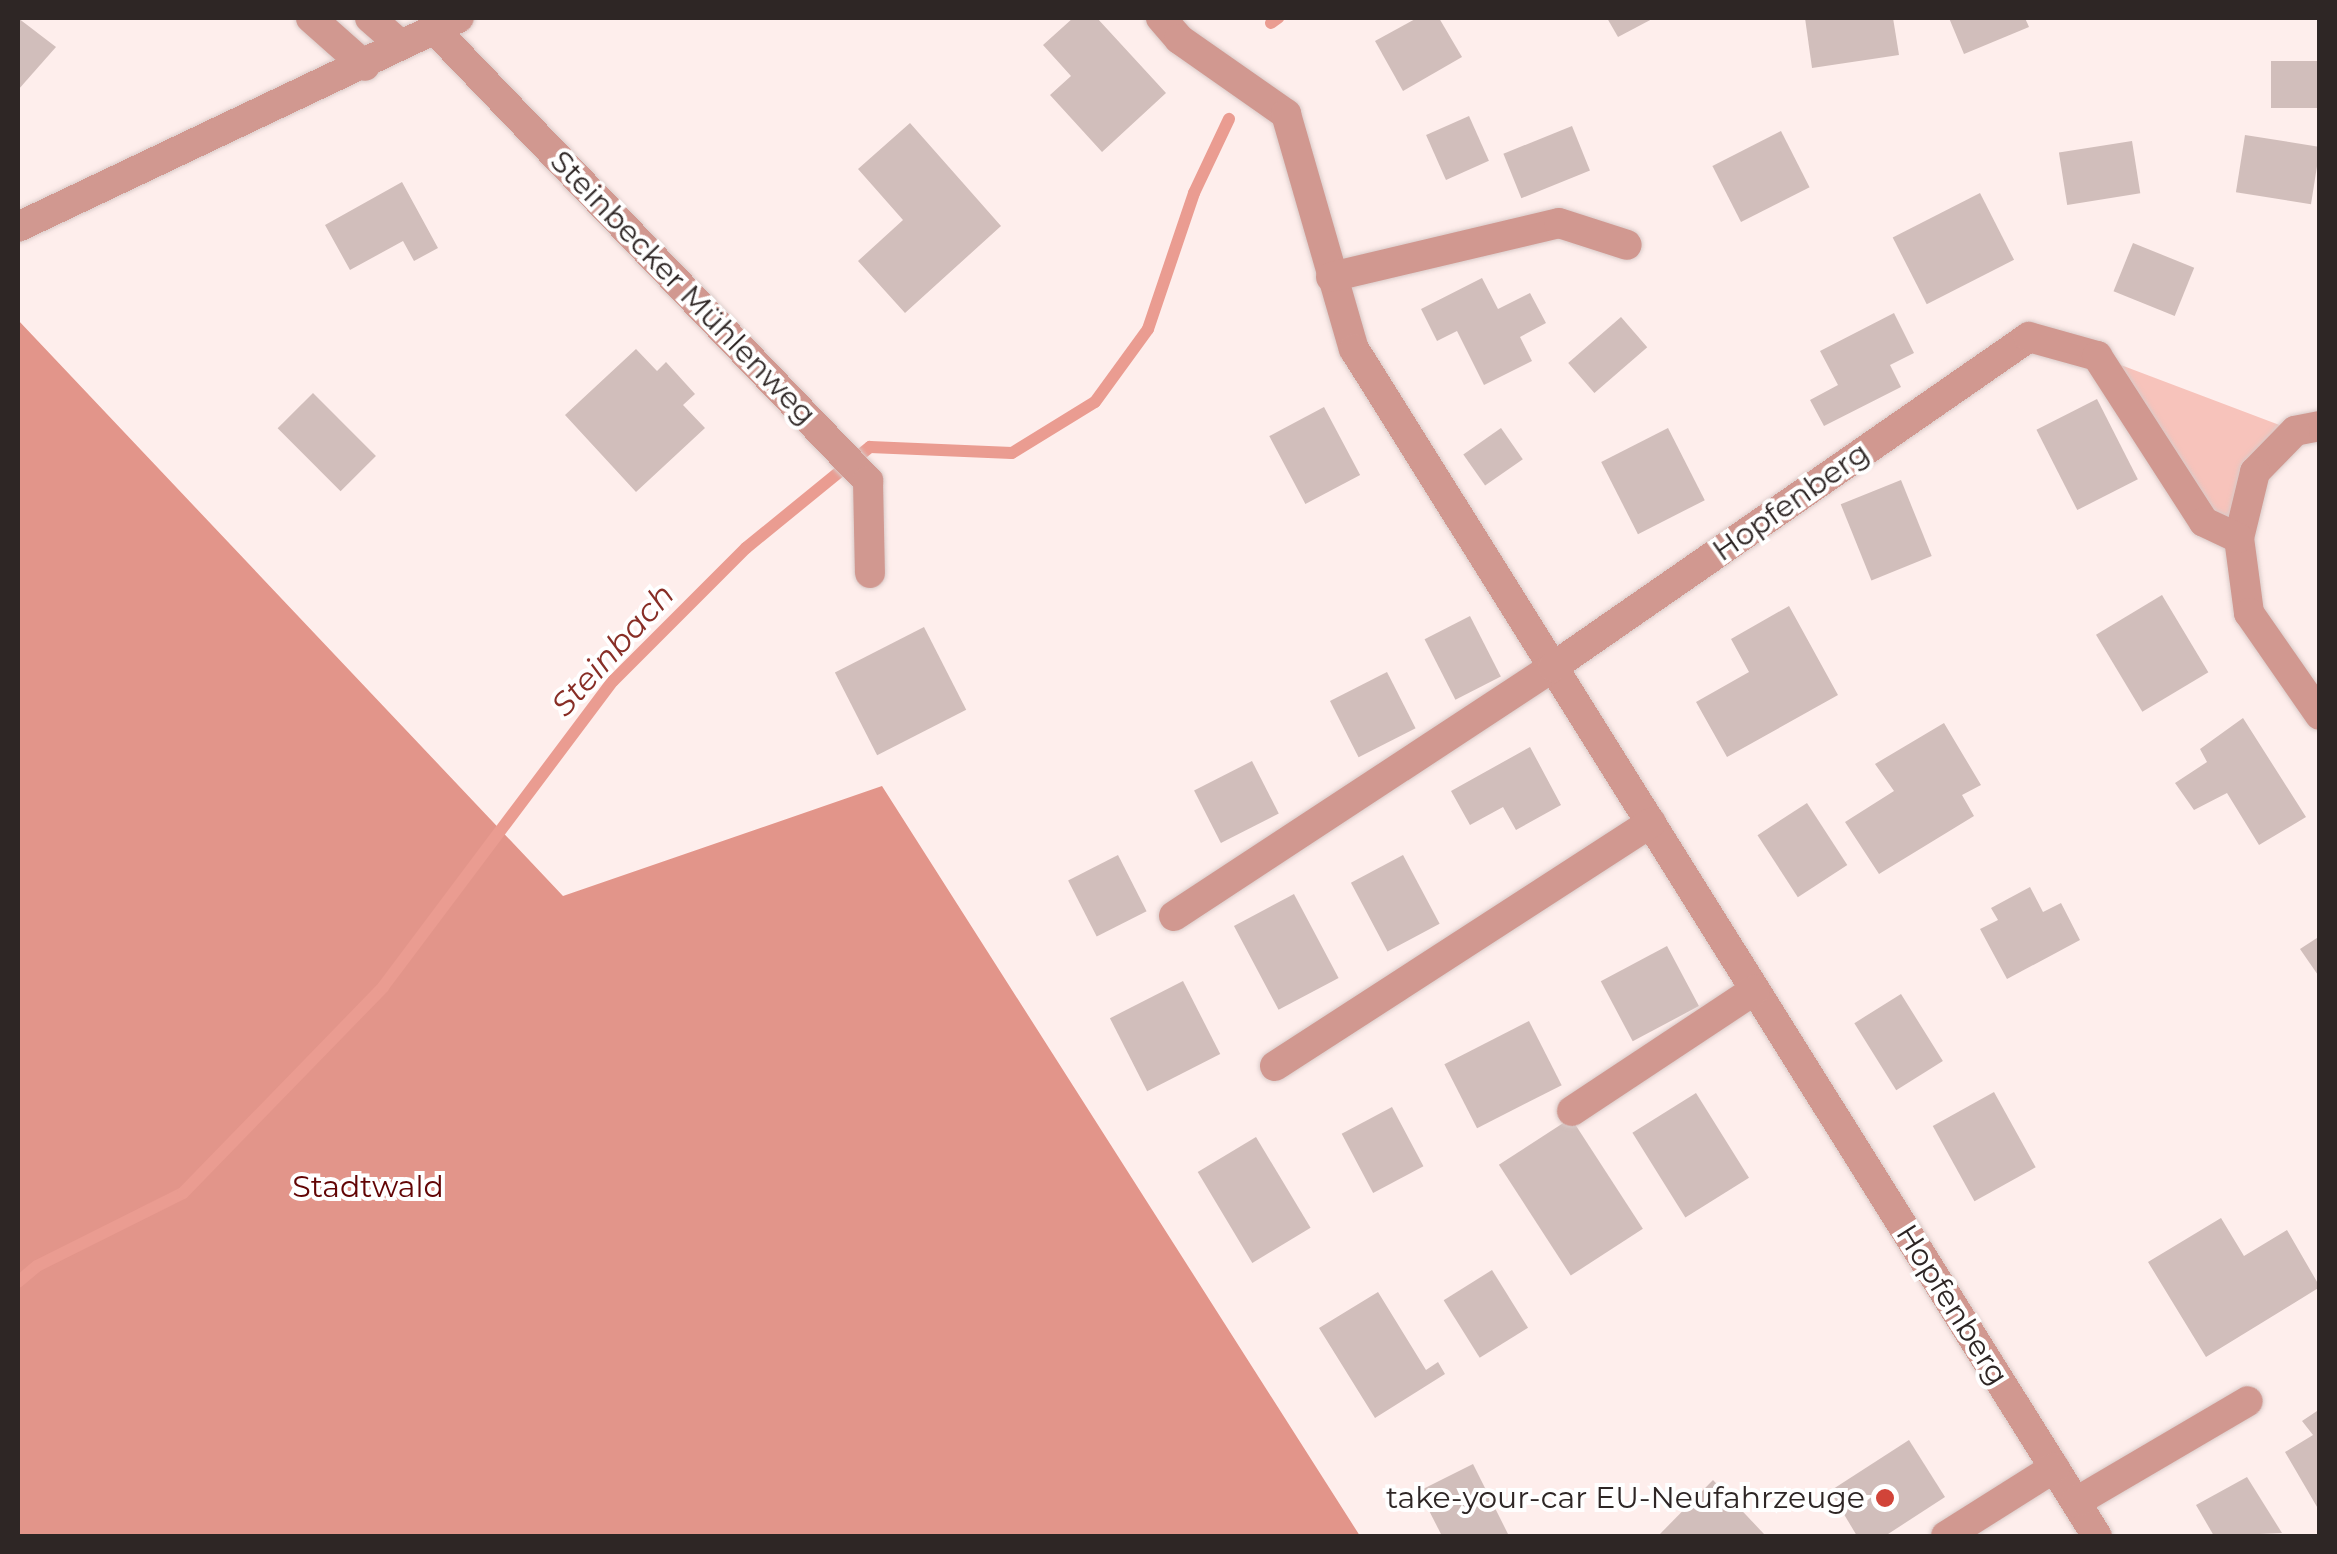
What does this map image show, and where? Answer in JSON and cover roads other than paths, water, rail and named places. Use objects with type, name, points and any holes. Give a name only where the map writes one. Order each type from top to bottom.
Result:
[{"type":"street","points":[[311,18],[365,66]]},
{"type":"street","points":[[370,18],[400,45]]},
{"type":"street","name":"Hopfenberg","points":[[1161,18],[1179,38],[1286,114],[1354,349],[2097,1536]]},
{"type":"street","name":"Steinbecker Mühlenweg","points":[[18,227],[365,66],[446,23],[868,481],[870,573]]},
{"type":"street","points":[[1331,277],[1558,223],[1626,245]]},
{"type":"street","name":"Hopfenberg","points":[[1174,916],[1553,667],[2029,338],[2097,356],[2204,522],[2239,538]]},
{"type":"street","points":[[2320,426],[2296,431],[2255,472],[2239,538],[2249,613],[2320,715]]},
{"type":"street","points":[[1275,1066],[1651,824]]},
{"type":"street","points":[[1572,1112],[1755,990]]},
{"type":"street","points":[[2076,1502],[2248,1401]]},
{"type":"street","points":[[1946,1536],[2054,1468]]},
{"type":"waterway","name":"Steinbach","points":[[1271,23],[1278,18]]},
{"type":"waterway","name":"Steinbach","points":[[18,1282],[37,1266],[183,1193],[383,987],[613,681],[746,548],[870,447],[1012,453],[1095,402],[1148,329],[1194,193],[1229,119]]},
{"type":"place","name":"take-your-car EU-Neufahrzeuge","points":[[1885,1498]]},
{"type":"park label","name":"Stadtwald","points":[[368,1187]]}]
